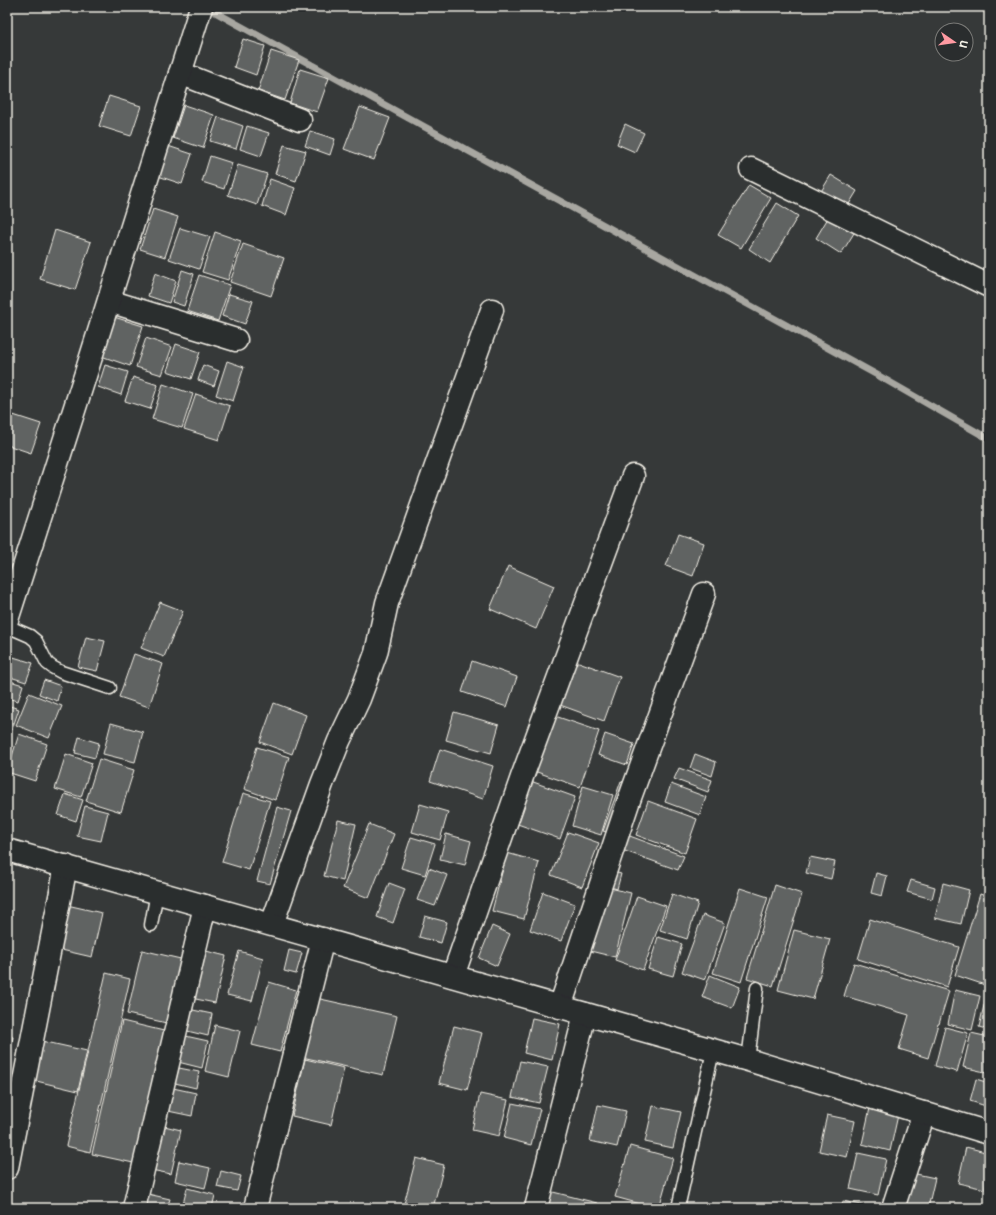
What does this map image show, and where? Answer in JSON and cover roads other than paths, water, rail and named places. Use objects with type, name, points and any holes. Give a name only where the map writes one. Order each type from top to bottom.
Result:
[{"type":"street","points":[[7,620],[200,11]]},
{"type":"street","points":[[180,72],[300,120]]},
{"type":"street","points":[[751,169],[989,286]]},
{"type":"street","points":[[109,301],[236,340]]},
{"type":"street","points":[[272,924],[322,784],[376,652],[391,590],[492,310]]},
{"type":"street","points":[[453,976],[522,777],[633,476]]},
{"type":"street","points":[[560,1007],[628,803],[704,594]]},
{"type":"street","points":[[7,850],[748,1060],[989,1133]]},
{"type":"street","points":[[7,1168],[66,866]]},
{"type":"street","points":[[134,1208],[205,906]]},
{"type":"street","points":[[255,1208],[323,939]]},
{"type":"street","points":[[536,1208],[585,1014]]},
{"type":"street","points":[[893,1208],[924,1113]]},
{"type":"lane","points":[[7,626],[30,636],[36,641],[47,663],[52,667],[61,672],[110,688]]},
{"type":"lane","points":[[151,925],[157,892]]},
{"type":"lane","points":[[748,1060],[757,988]]},
{"type":"lane","points":[[678,1208],[713,1051]]},
{"type":"waterway","points":[[206,7],[879,376],[989,439]]}]
